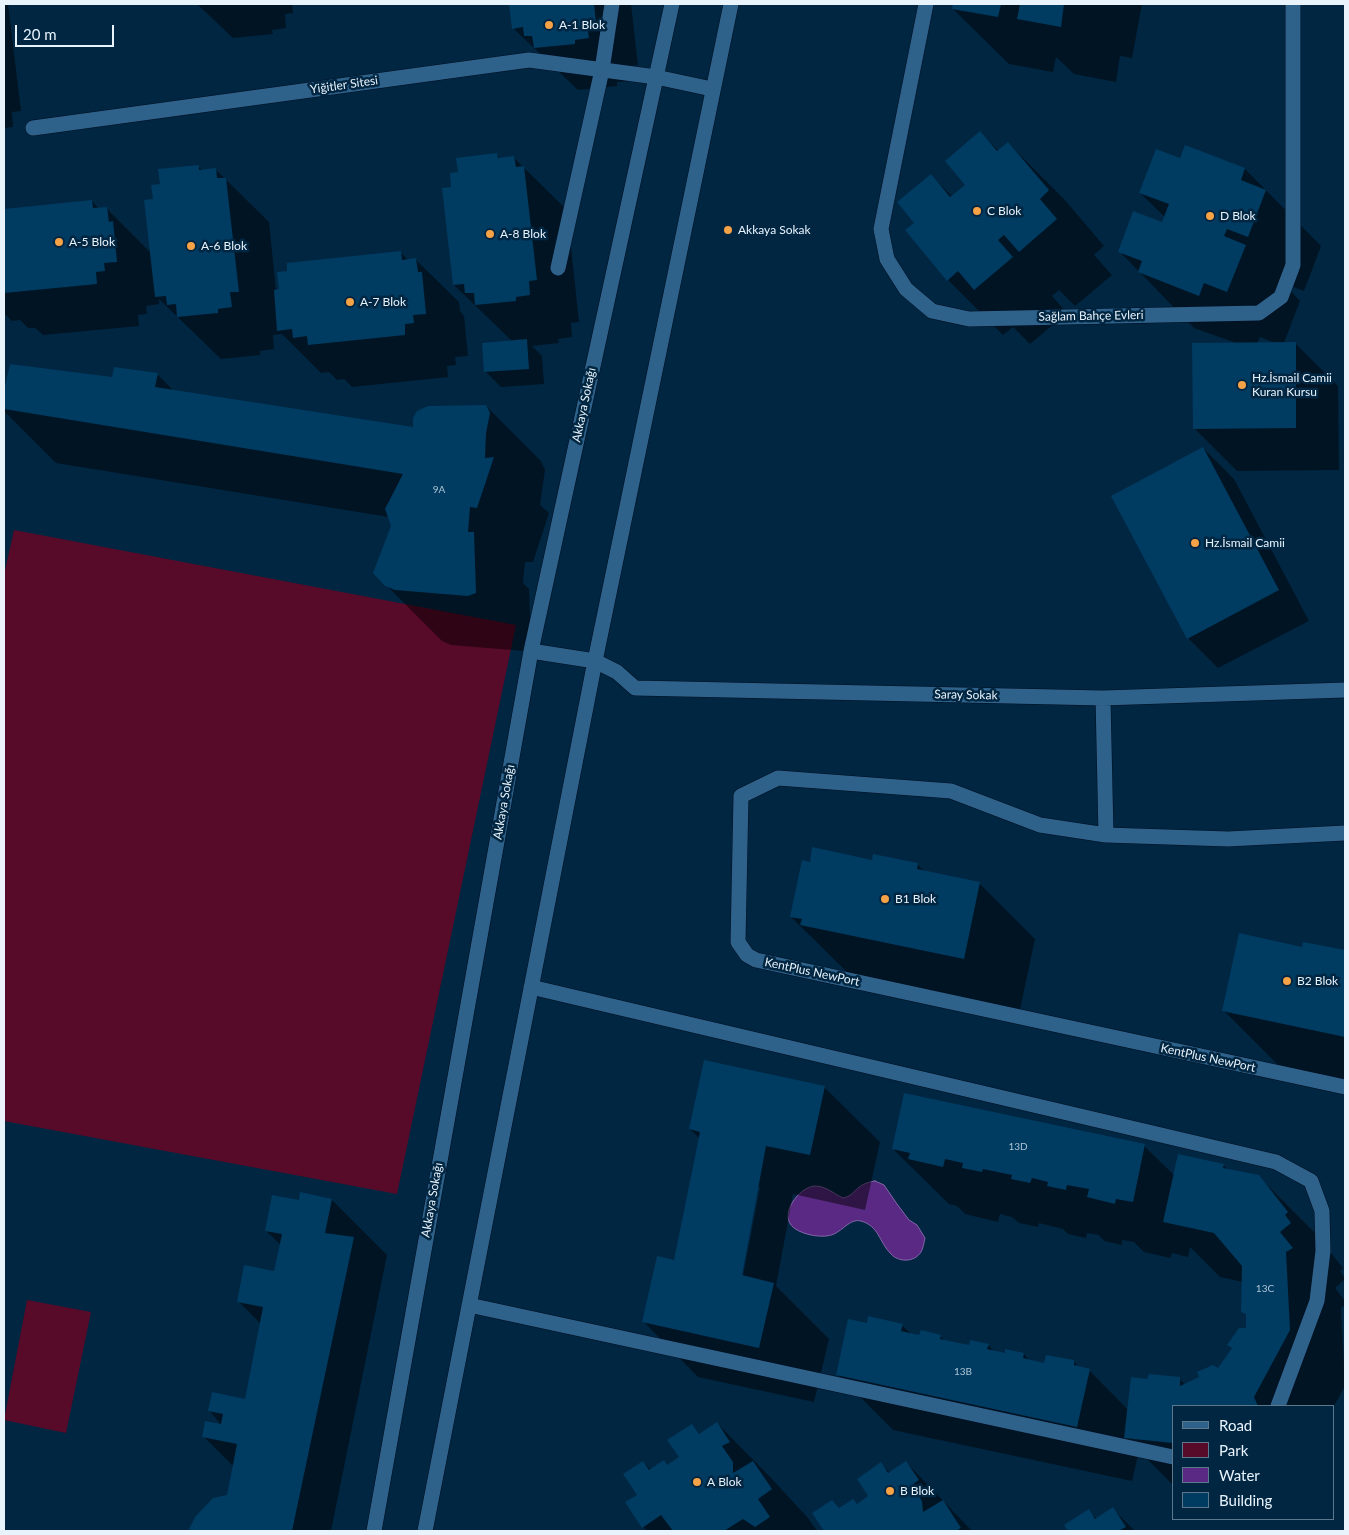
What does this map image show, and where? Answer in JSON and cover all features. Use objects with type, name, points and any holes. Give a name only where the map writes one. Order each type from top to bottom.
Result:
[{"type":"street","points":[[558,268],[602,70],[612,4]]},
{"type":"street","name":"Akkaya Sokağı","points":[[379,1530],[531,651],[672,4]]},
{"type":"street","points":[[425,1531],[595,661],[731,4]]},
{"type":"street","name":"Sağlam Bahçe Evleri","points":[[926,4],[881,229],[887,259],[906,290],[932,311],[969,319],[1258,312],[1281,297],[1293,265],[1293,4]]},
{"type":"street","name":"Yiğitler Sitesi","points":[[32,128],[529,60],[656,77]]},
{"type":"street","points":[[656,77],[712,89]]},
{"type":"street","name":"Saray Sokak","points":[[531,651],[595,661],[618,672],[635,688],[1104,698],[1345,690]]},
{"type":"street","points":[[1104,698],[1106,835]]},
{"type":"street","name":"KentPlus NewPort","points":[[1345,833],[1228,839],[1106,835],[1040,825],[951,791],[778,778],[741,796],[738,942],[747,955],[756,960],[1345,1088]]},
{"type":"street","points":[[531,987],[1276,1162],[1310,1181],[1322,1211],[1323,1251],[1317,1301],[1278,1405]]},
{"type":"street","points":[[469,1304],[1172,1456]]},
{"type":"green space","points":[[14,530],[516,625],[397,1194],[4,1121],[4,575]]},
{"type":"green space","points":[[27,1300],[91,1312],[66,1433],[4,1420]]},
{"type":"water","points":[[875,1181],[884,1185],[909,1220],[917,1225],[925,1238],[922,1251],[918,1256],[910,1260],[894,1257],[875,1230],[867,1223],[861,1221],[854,1221],[834,1234],[825,1236],[803,1233],[794,1228],[790,1223],[788,1217],[789,1210],[802,1191],[815,1186],[823,1187],[843,1198],[851,1195],[863,1184]]},
{"type":"building","name":"A-1 Blok","points":[[509,4],[594,4],[596,23],[587,24],[589,38],[575,40],[575,44],[534,48],[532,36],[524,36],[523,27],[512,29]]},
{"type":"building","points":[[953,4],[1001,4],[998,17],[952,9]]},
{"type":"building","points":[[1020,4],[1064,4],[1061,27],[1017,19]]},
{"type":"building","name":"C Blok","points":[[980,131],[997,151],[1008,142],[1049,190],[1040,199],[1057,219],[1019,252],[1004,235],[998,240],[1013,257],[974,290],[958,271],[947,281],[905,230],[914,223],[897,202],[931,174],[950,197],[965,185],[945,161]]},
{"type":"building","name":"D Blok","points":[[1185,145],[1245,168],[1241,180],[1266,190],[1248,237],[1227,229],[1224,236],[1246,245],[1227,292],[1204,283],[1199,296],[1138,272],[1142,261],[1118,252],[1133,211],[1162,222],[1169,204],[1139,193],[1156,149],[1180,158]]},
{"type":"building","name":"A-8 Blok","points":[[497,153],[498,158],[514,156],[516,167],[524,166],[537,280],[529,281],[530,295],[516,297],[516,301],[475,305],[474,293],[465,293],[464,284],[453,285],[442,188],[451,187],[450,173],[458,172],[456,158]]},
{"type":"building","name":"A-6 Blok","points":[[199,165],[199,170],[216,168],[217,178],[226,178],[239,292],[230,292],[232,307],[218,309],[218,313],[177,317],[176,304],[167,305],[166,296],[155,297],[144,200],[153,199],[151,185],[160,184],[158,169]]},
{"type":"building","name":"A-5 Blok","points":[[92,200],[93,208],[107,207],[109,222],[113,221],[117,262],[104,263],[105,271],[96,272],[97,284],[4,293],[4,209]]},
{"type":"building","name":"A-7 Blok","points":[[401,251],[402,260],[416,258],[418,272],[422,272],[426,314],[413,315],[414,323],[405,324],[405,335],[308,345],[307,336],[293,338],[292,329],[277,331],[274,290],[279,289],[277,272],[287,271],[287,263]]},
{"type":"building","points":[[527,339],[529,369],[484,372],[482,343]]},
{"type":"building","points":[[1296,342],[1296,428],[1193,429],[1192,343]]},
{"type":"building","points":[[10,364],[112,377],[114,367],[158,373],[155,387],[413,427],[413,418],[417,411],[428,406],[486,405],[490,413],[486,433],[485,458],[494,457],[477,508],[470,507],[468,532],[474,532],[476,593],[468,596],[395,590],[385,586],[373,573],[391,526],[385,509],[403,474],[4,409],[4,390]]},
{"type":"building","name":"Hz.İsmail Camii","points":[[1203,447],[1279,590],[1187,639],[1111,496]]},
{"type":"building","name":"B1 Blok","points":[[812,847],[872,860],[873,854],[918,863],[917,869],[980,882],[964,959],[800,925],[802,919],[790,917],[802,860],[810,862]]},
{"type":"building","name":"B2 Blok","points":[[1239,933],[1302,947],[1303,942],[1345,950],[1345,1037],[1222,1011]]},
{"type":"building","points":[[704,1060],[825,1086],[810,1155],[766,1146],[742,1275],[774,1283],[759,1348],[642,1322],[657,1256],[674,1260],[700,1132],[689,1129]]},
{"type":"building","points":[[904,1093],[1145,1144],[1133,1202],[1116,1199],[1115,1204],[1087,1197],[1089,1189],[1067,1185],[1066,1190],[1047,1186],[1048,1182],[1032,1178],[1030,1183],[1011,1179],[1012,1175],[983,1169],[982,1172],[962,1168],[963,1163],[945,1159],[943,1167],[908,1159],[910,1153],[892,1149]]},
{"type":"building","points":[[1178,1154],[1224,1164],[1223,1168],[1259,1175],[1288,1212],[1285,1215],[1291,1223],[1280,1232],[1293,1248],[1286,1252],[1290,1330],[1254,1397],[1258,1405],[1172,1405],[1172,1443],[1124,1438],[1131,1377],[1147,1379],[1149,1374],[1180,1377],[1180,1386],[1199,1377],[1197,1372],[1213,1365],[1218,1368],[1232,1348],[1227,1345],[1239,1328],[1246,1328],[1246,1314],[1241,1312],[1242,1266],[1214,1233],[1163,1222]]},
{"type":"building","points":[[300,1192],[332,1199],[325,1233],[354,1237],[292,1531],[188,1531],[195,1517],[213,1498],[227,1495],[237,1444],[202,1437],[205,1421],[221,1424],[223,1414],[208,1411],[212,1392],[245,1399],[263,1307],[237,1302],[244,1265],[274,1271],[282,1234],[265,1231],[272,1195],[299,1200]]},
{"type":"building","points":[[868,1316],[903,1324],[901,1331],[919,1335],[921,1330],[941,1335],[940,1339],[969,1345],[970,1340],[989,1344],[987,1349],[1005,1353],[1005,1349],[1024,1353],[1023,1358],[1044,1363],[1046,1355],[1074,1360],[1074,1365],[1090,1369],[1077,1427],[836,1375],[848,1319],[867,1323]]},
{"type":"building","name":"A Blok","points":[[717,1422],[730,1442],[722,1446],[733,1462],[733,1473],[753,1461],[772,1489],[758,1499],[770,1517],[755,1527],[743,1519],[724,1531],[673,1531],[661,1515],[642,1528],[625,1502],[637,1495],[623,1474],[643,1461],[649,1470],[664,1460],[667,1465],[679,1457],[667,1440],[692,1424],[699,1434]]},
{"type":"building","name":"B Blok","points":[[906,1461],[919,1480],[912,1485],[922,1501],[923,1512],[943,1500],[961,1528],[956,1531],[824,1531],[812,1513],[832,1500],[839,1508],[853,1499],[857,1504],[868,1496],[857,1479],[881,1462],[888,1473]]},
{"type":"building","points":[[1113,1507],[1126,1527],[1118,1531],[1068,1531],[1064,1525],[1089,1509],[1095,1519]]},
{"type":"place","name":"A-1 Blok","points":[[549,25]]},
{"type":"place","name":"C Blok","points":[[977,211]]},
{"type":"place","name":"D Blok","points":[[1210,216]]},
{"type":"place","name":"Akkaya Sokak","points":[[728,230]]},
{"type":"place","name":"A-8 Blok","points":[[490,234]]},
{"type":"place","name":"A-5 Blok","points":[[59,242]]},
{"type":"place","name":"A-6 Blok","points":[[191,246]]},
{"type":"place","name":"A-7 Blok","points":[[350,302]]},
{"type":"place","name":"Hz.İsmail Camii Kuran Kursu","points":[[1242,385]]},
{"type":"place","name":"Hz.İsmail Camii","points":[[1195,543]]},
{"type":"place","name":"B1 Blok","points":[[885,899]]},
{"type":"place","name":"B2 Blok","points":[[1287,981]]},
{"type":"place","name":"A Blok","points":[[697,1482]]},
{"type":"place","name":"B Blok","points":[[890,1491]]}]
